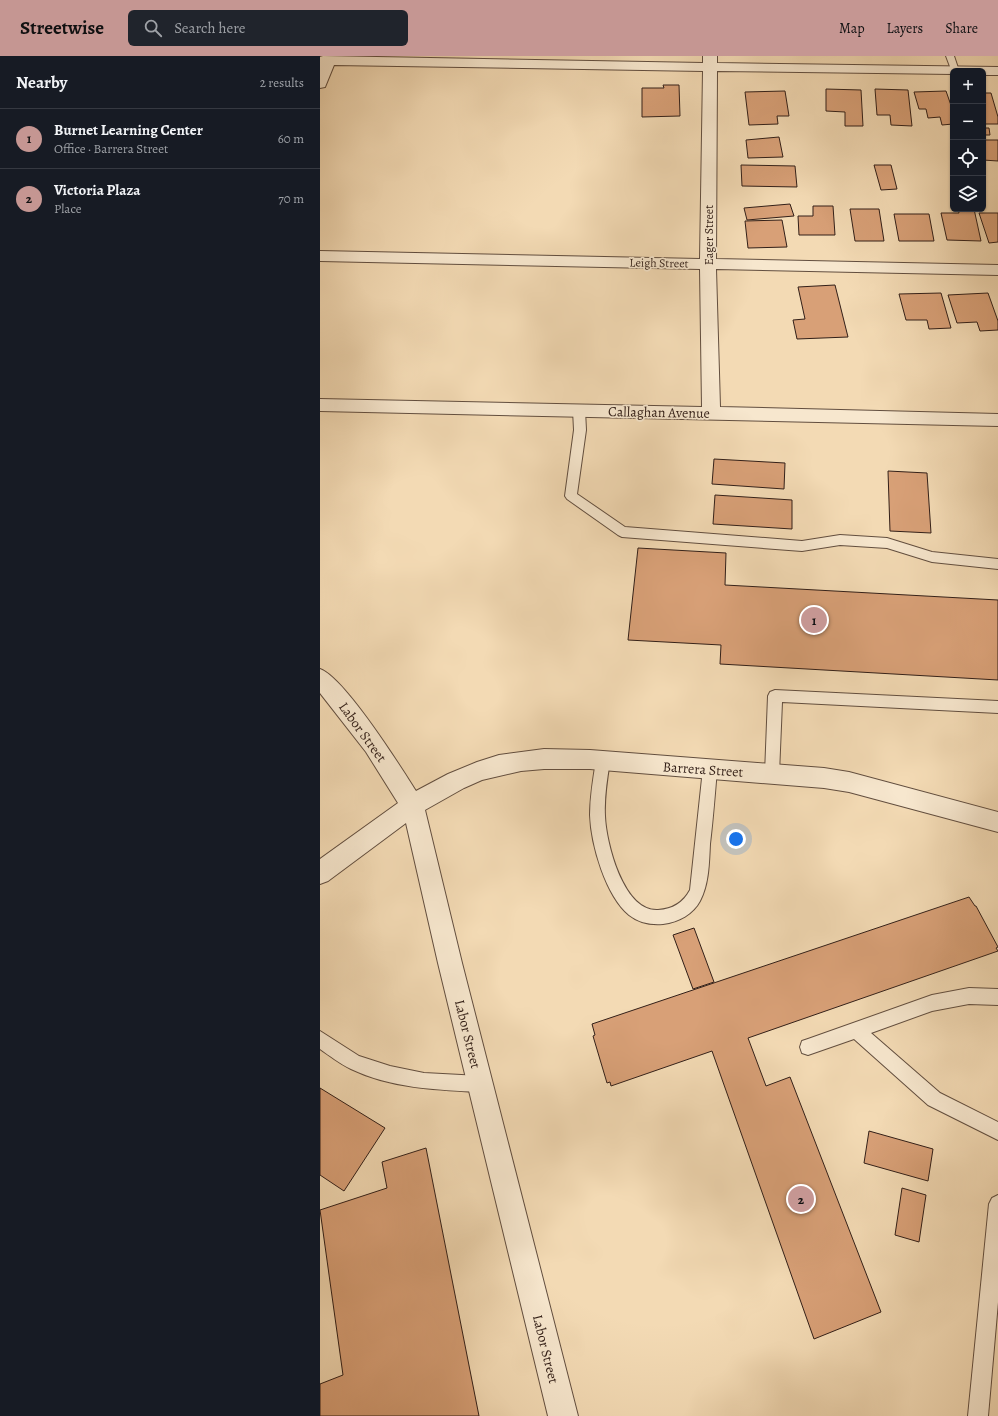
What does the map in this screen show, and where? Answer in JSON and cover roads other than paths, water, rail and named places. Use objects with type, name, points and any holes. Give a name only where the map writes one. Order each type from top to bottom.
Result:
[{"type":"street","points":[[320,84],[326,59],[710,61],[950,70]]},
{"type":"street","name":"Eager Street","points":[[710,61],[708,264],[711,414]]},
{"type":"street","points":[[986,71],[998,71]]},
{"type":"street","name":"Leigh Street","points":[[320,256],[998,270]]},
{"type":"street","name":"Callaghan Avenue","points":[[320,405],[998,420]]},
{"type":"street","name":"Labor Street","points":[[320,678],[341,702],[374,745],[413,806],[480,1084],[563,1416]]},
{"type":"street","name":"Barrera Street","points":[[320,873],[413,806],[453,783],[495,766],[523,760],[549,759],[603,761],[824,778],[849,782],[998,822]]},
{"type":"lane","points":[[950,56],[954,68]]},
{"type":"lane","points":[[579,410],[580,430],[571,496],[622,532],[802,546],[840,540],[887,543],[932,557],[998,564]]},
{"type":"lane","points":[[772,774],[775,696],[998,707]]},
{"type":"lane","points":[[603,761],[598,796],[600,840],[612,875],[622,896],[635,911],[652,917],[672,915],[686,908],[697,893],[710,769]]},
{"type":"lane","points":[[808,1047],[932,1003],[969,996],[998,997]]},
{"type":"lane","points":[[856,1030],[934,1099],[998,1131]]},
{"type":"lane","points":[[320,1039],[355,1064],[390,1074],[424,1081],[480,1084]]},
{"type":"lane","points":[[978,1416],[998,1204]]},
{"type":"place","name":"Burnet Learning Center","points":[[814,620]]},
{"type":"place","name":"Victoria Plaza","points":[[801,1199]]}]
